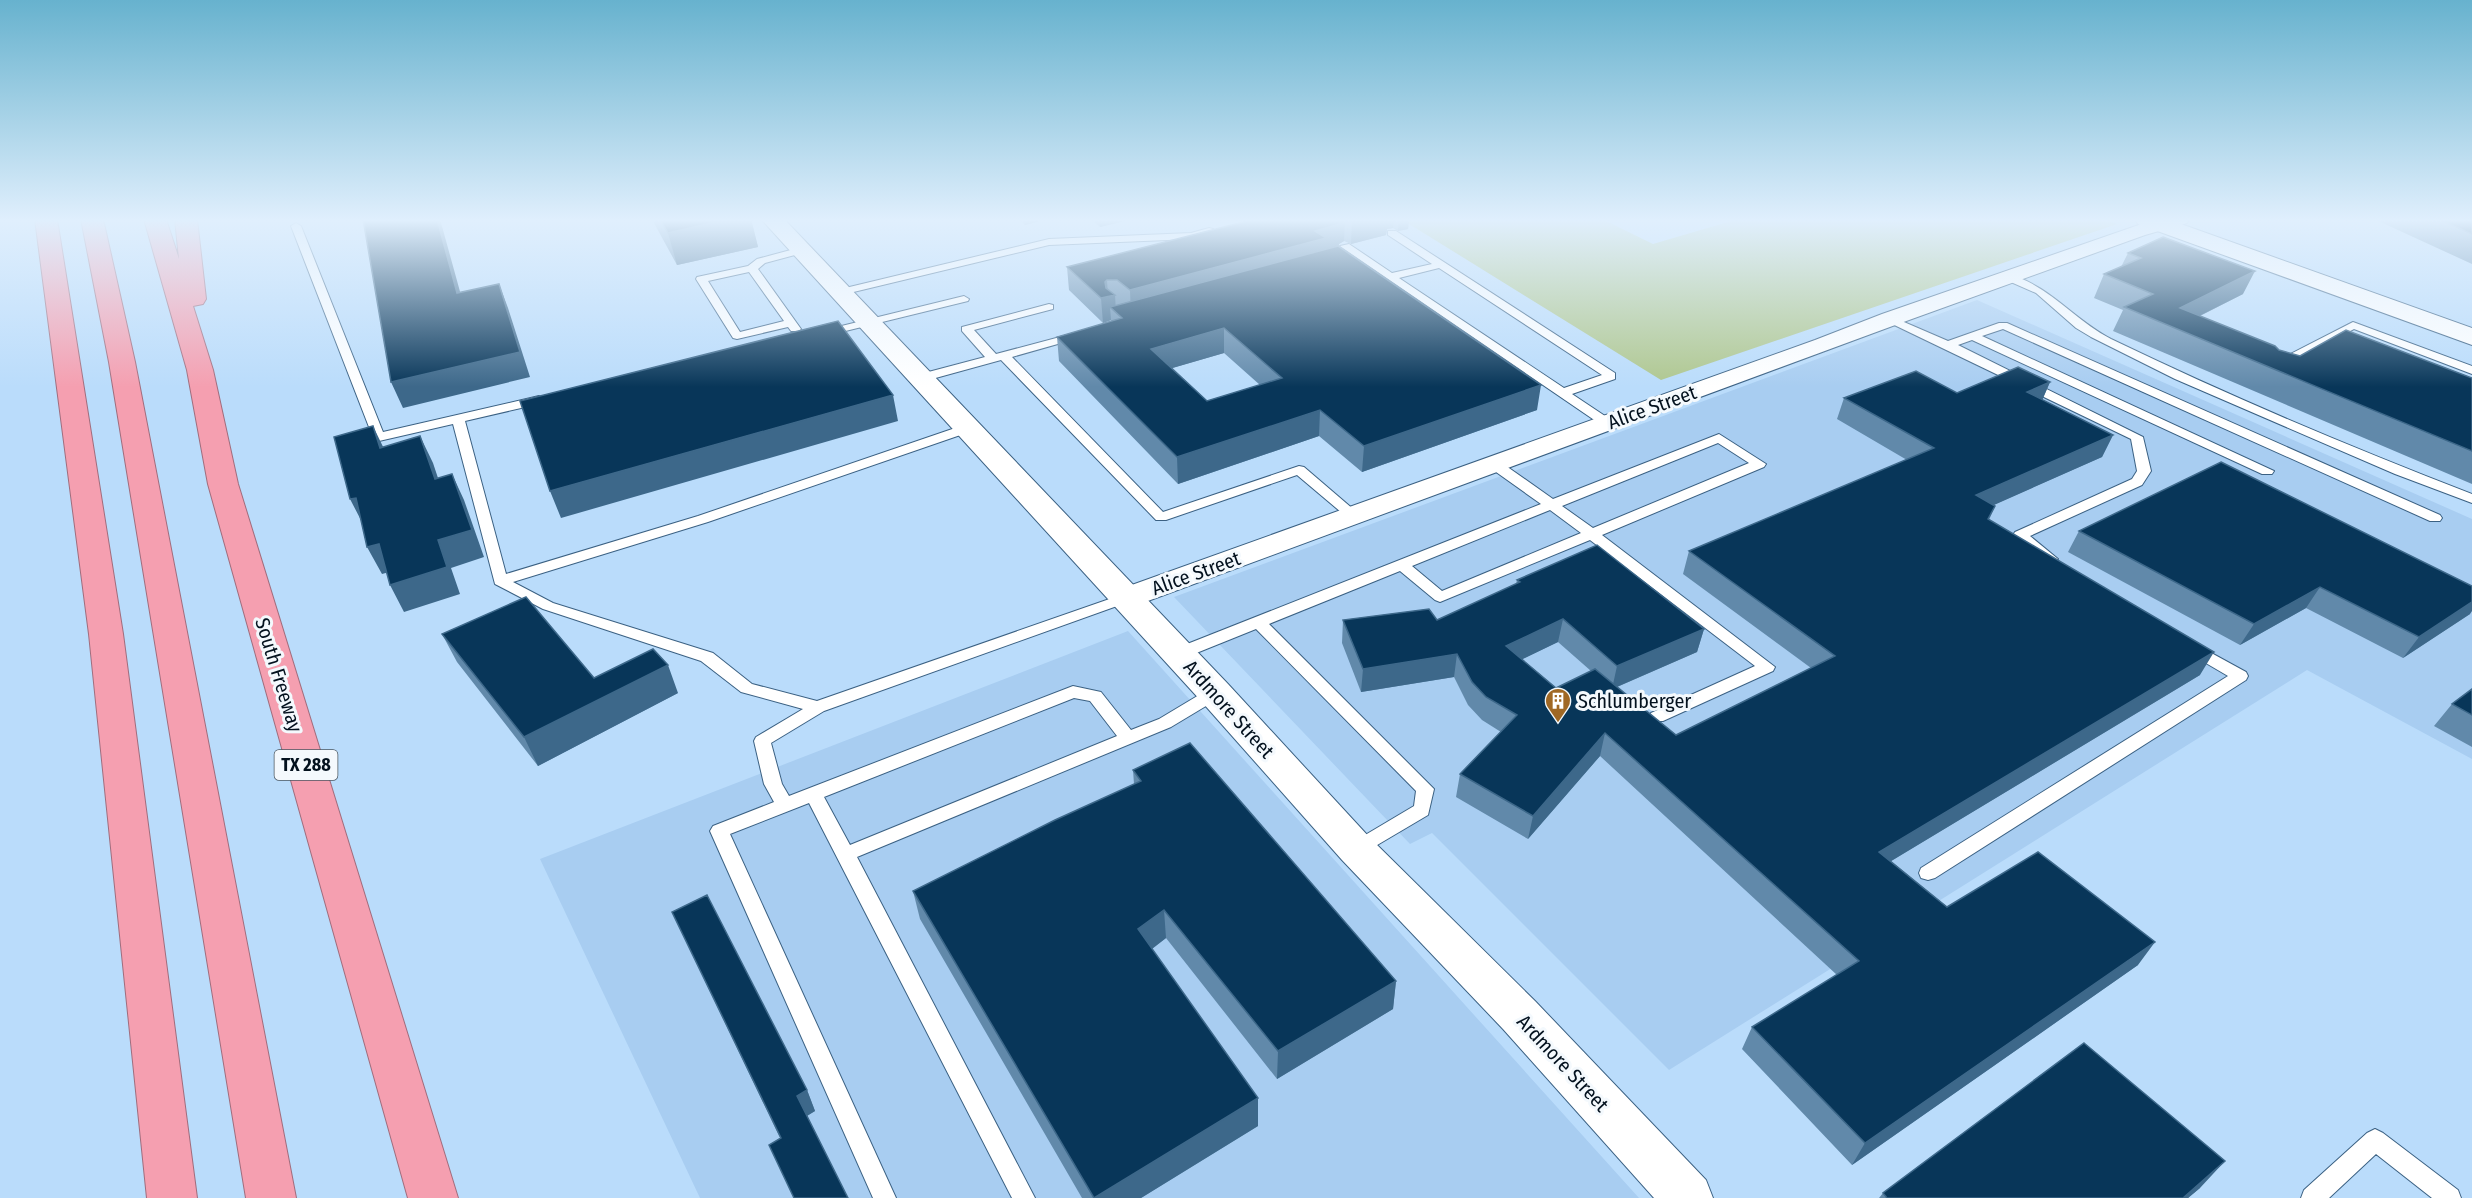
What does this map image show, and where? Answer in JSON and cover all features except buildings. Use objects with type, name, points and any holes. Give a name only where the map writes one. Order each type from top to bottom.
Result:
[{"type":"highway","points":[[54,275],[106,634],[172,1198]]},
{"type":"highway","points":[[104,275],[122,362],[271,1198]]},
{"type":"highway","name":"South Freeway","points":[[172,275],[200,370],[223,484],[433,1185]]},
{"type":"highway","points":[[191,275],[200,370]]},
{"type":"street","name":"Ardmore Street","points":[[825,275],[1179,654],[1356,849],[1519,1015],[1688,1198]]},
{"type":"street","name":"Alice Street","points":[[1126,598],[2014,275]]},
{"type":"street","points":[[2307,275],[2472,337]]},
{"type":"lane","points":[[315,275],[379,437],[550,397]]},
{"type":"lane","points":[[733,275],[701,279],[737,336],[791,323]]},
{"type":"lane","points":[[757,275],[802,339],[791,342]]},
{"type":"lane","points":[[841,292],[912,275]]},
{"type":"lane","points":[[1386,275],[1607,423]]},
{"type":"lane","points":[[1390,277],[1398,275]]},
{"type":"lane","points":[[1454,275],[1611,375],[1562,393]]},
{"type":"lane","points":[[2008,277],[2040,291],[2080,326],[2095,335],[2179,376],[2472,500]]},
{"type":"lane","points":[[813,336],[964,299]]},
{"type":"lane","points":[[1049,307],[966,329],[998,357],[1161,517],[1299,470],[1353,515]]},
{"type":"lane","points":[[1890,319],[2137,437],[2144,471],[2137,482],[2020,535],[2063,568]]},
{"type":"lane","points":[[2269,369],[2353,324],[2472,370]]},
{"type":"lane","points":[[1948,345],[2003,325],[2436,519]]},
{"type":"lane","points":[[921,378],[1083,334]]},
{"type":"lane","points":[[1972,336],[2267,471]]},
{"type":"lane","points":[[458,419],[500,581],[548,606],[707,657],[747,688],[819,707]]},
{"type":"lane","points":[[500,581],[703,519],[968,429]]},
{"type":"lane","points":[[1179,654],[1719,438],[1759,464],[1440,597],[1402,565]]},
{"type":"lane","points":[[1494,464],[1593,533],[1767,667],[1657,717]]},
{"type":"lane","points":[[786,805],[773,784],[762,741],[819,707],[1126,598]]},
{"type":"lane","points":[[1259,623],[1425,789],[1422,810],[1356,849]]},
{"type":"lane","points":[[1928,873],[2240,676],[2182,642]]},
{"type":"lane","points":[[885,1198],[719,831],[1073,692],[1095,696],[1128,738]]},
{"type":"lane","points":[[846,854],[1165,723],[1215,693]]},
{"type":"lane","points":[[813,794],[1024,1198]]},
{"type":"lane","points":[[2312,1198],[2375,1140],[2450,1198]]},
{"type":"shaded area","points":[[1977,300],[2472,519],[2472,759],[2307,670],[1669,1070],[1432,833],[1410,844],[1174,597]]},
{"type":"shaded area","points":[[1128,631],[1639,1198],[700,1198],[540,859]]},
{"type":"green space","points":[[1491,275],[1968,275],[1661,380]]},
{"type":"place","name":"Schlumberger","points":[[1558,724]]}]
